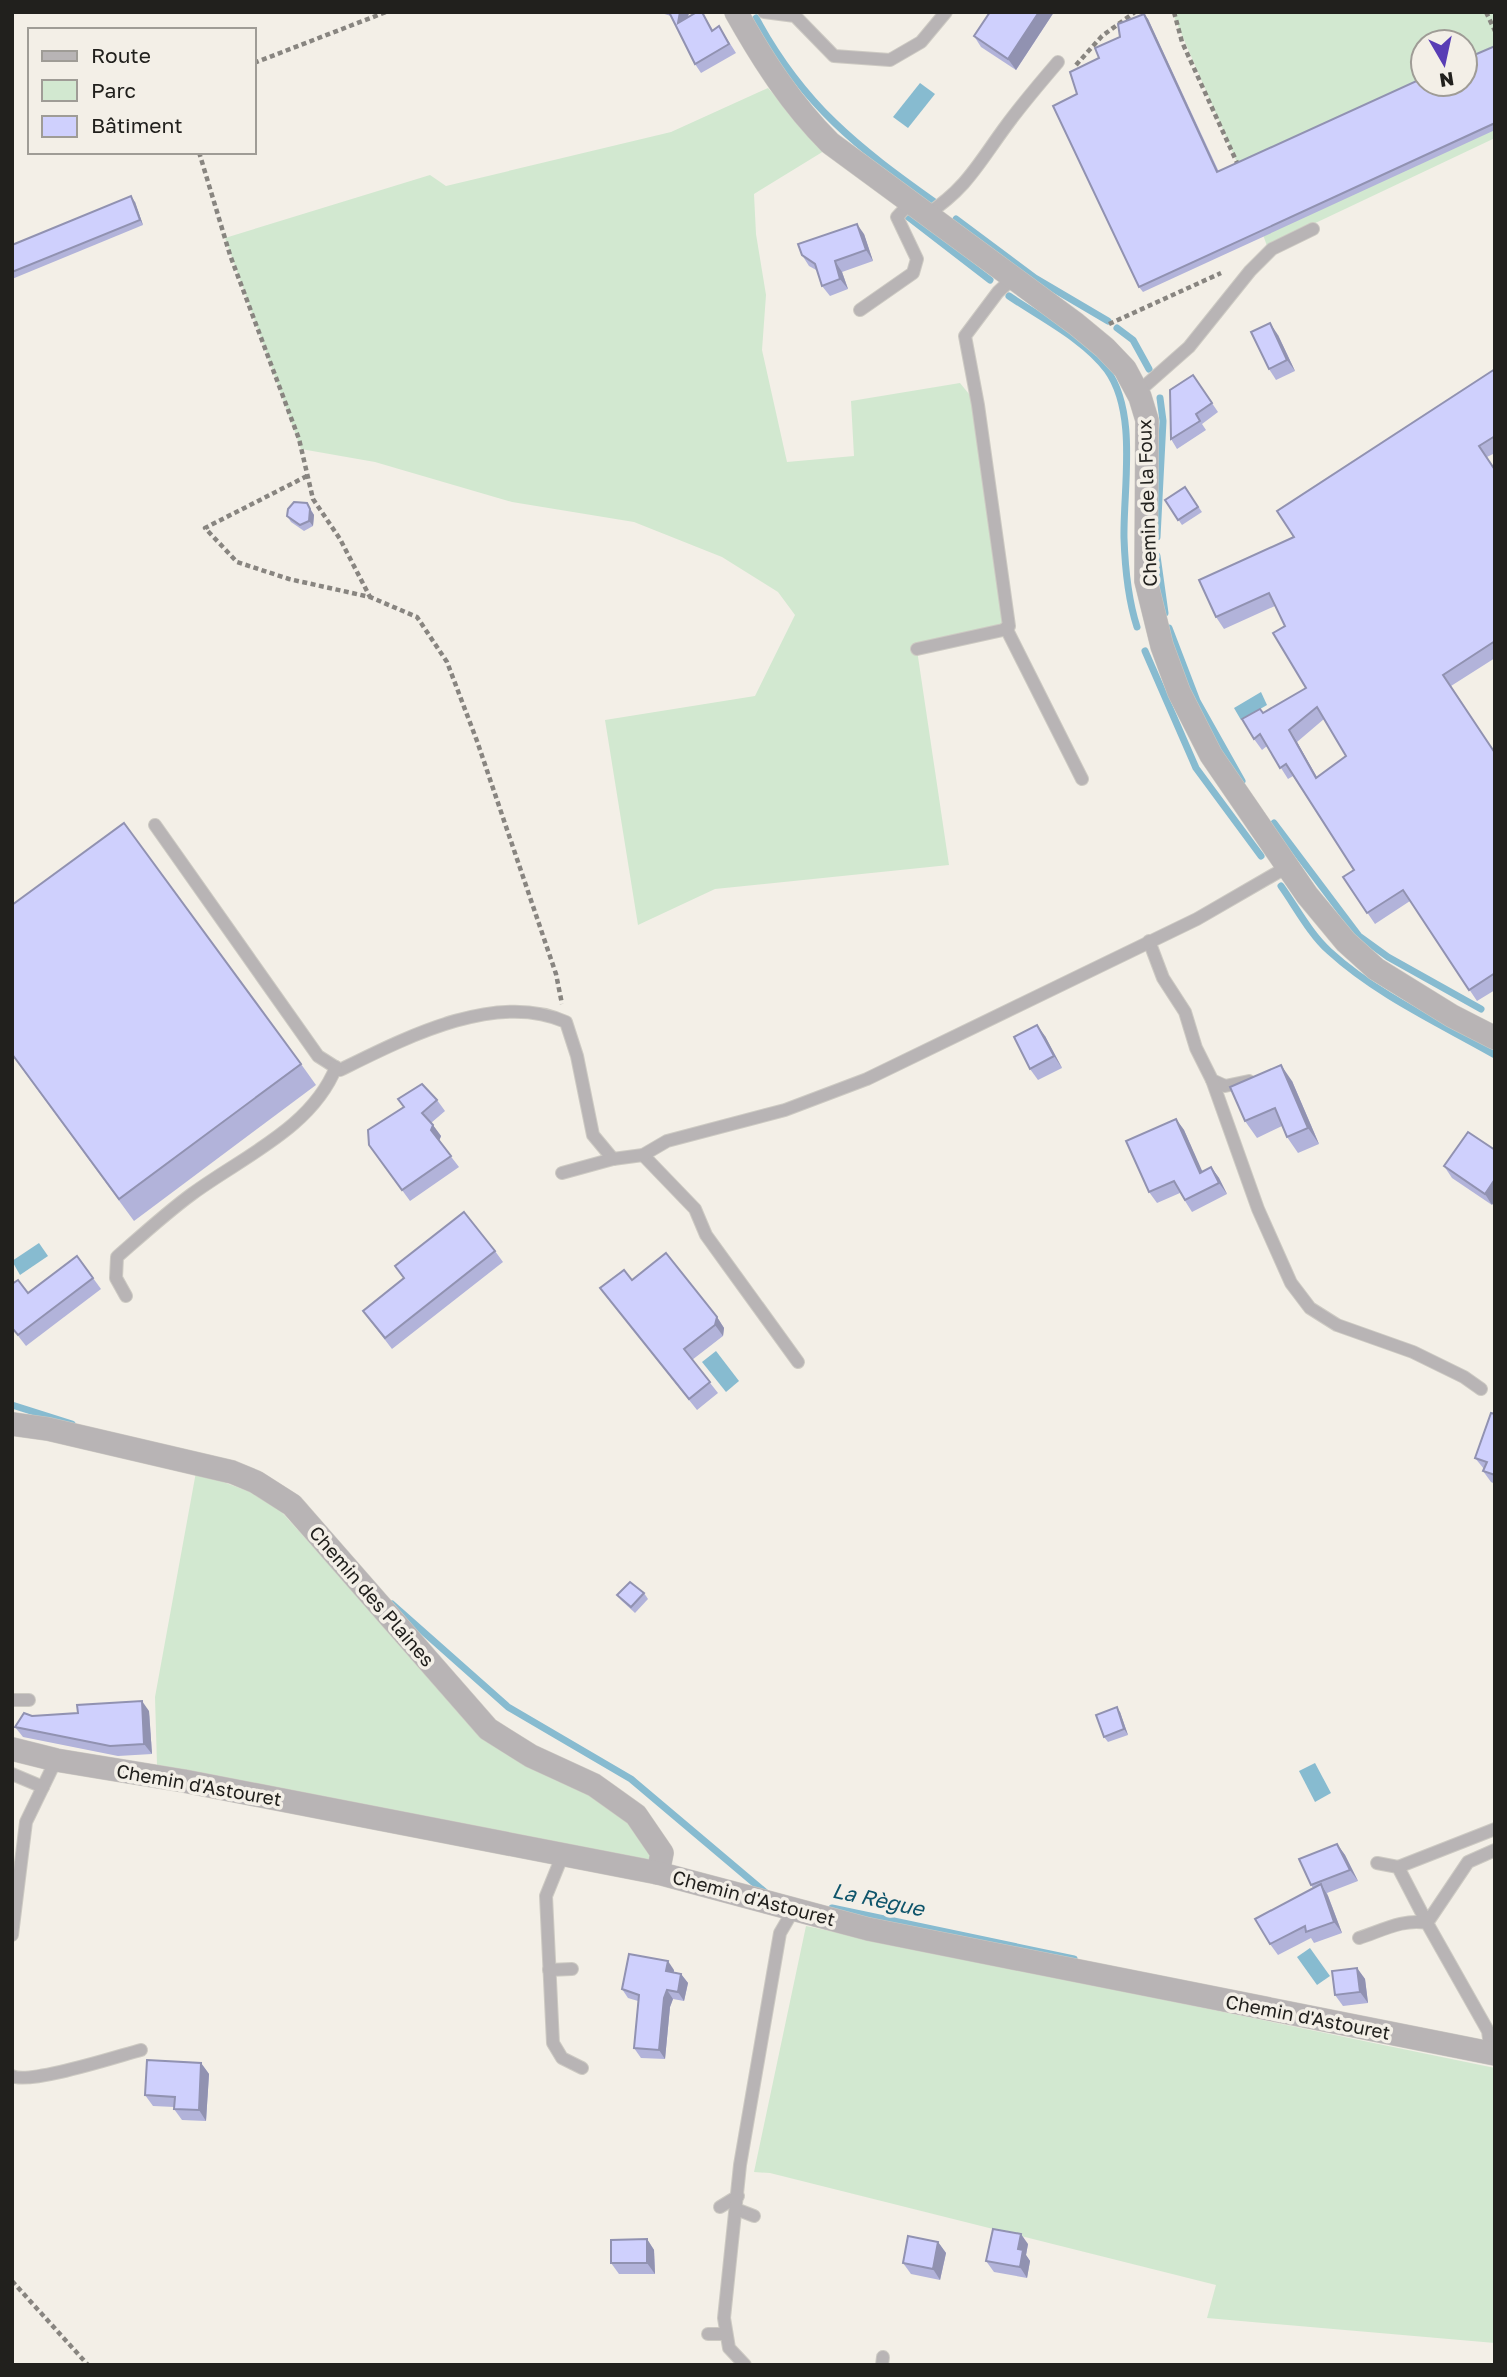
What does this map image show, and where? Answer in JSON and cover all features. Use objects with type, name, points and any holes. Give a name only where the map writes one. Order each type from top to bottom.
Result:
[{"type":"street","name":"Chemin de la Foux","points":[[741,14],[766,66],[799,113],[830,143],[1092,338],[1125,369],[1138,392],[1147,420],[1146,581],[1162,646],[1179,692],[1211,755],[1287,867],[1346,942],[1376,968],[1491,1031]]},
{"type":"street","name":"Chemin des Plaines","points":[[12,1424],[48,1429],[232,1472],[256,1482],[292,1505],[488,1730],[531,1756],[594,1785],[636,1815],[662,1853],[658,1873]]},
{"type":"street","name":"Chemin d'Astouret","points":[[12,1749],[56,1760],[184,1781],[658,1873],[868,1929],[1493,2053]]},
{"type":"lane","points":[[764,12],[794,16],[834,55],[890,60],[921,42],[946,12]]},
{"type":"lane","points":[[860,310],[913,273],[917,259],[897,217],[918,209],[969,180],[1005,127],[1058,62]]},
{"type":"lane","points":[[1138,392],[1189,347],[1250,271],[1272,249],[1313,229]]},
{"type":"lane","points":[[917,649],[1009,626],[965,336],[998,292],[1012,279]]},
{"type":"lane","points":[[1006,628],[1082,779]]},
{"type":"lane","points":[[155,825],[318,1056],[340,1070],[419,1032],[513,1010],[547,1013],[566,1022],[577,1056],[593,1135],[613,1159]]},
{"type":"lane","points":[[562,1173],[613,1159],[643,1155],[667,1141],[785,1110],[867,1079],[1197,919],[1287,867]]},
{"type":"lane","points":[[1149,941],[1163,978],[1185,1012],[1196,1048],[1212,1080],[1258,1209],[1291,1283],[1311,1308],[1337,1325],[1413,1352],[1464,1377],[1481,1389]]},
{"type":"lane","points":[[127,1296],[116,1278],[117,1256],[190,1195],[305,1115],[327,1090],[336,1067]]},
{"type":"lane","points":[[1212,1080],[1225,1086],[1249,1081]]},
{"type":"lane","points":[[643,1155],[695,1209],[706,1235],[798,1362]]},
{"type":"lane","points":[[12,1700],[29,1700]]},
{"type":"lane","points":[[12,1935],[26,1822],[56,1760]]},
{"type":"lane","points":[[12,1774],[43,1787]]},
{"type":"lane","points":[[1377,1863],[1398,1867],[1495,1829]]},
{"type":"lane","points":[[1427,1923],[1468,1862],[1495,1850]]},
{"type":"lane","points":[[563,1854],[546,1896],[553,2043],[562,2058],[582,2068]]},
{"type":"lane","points":[[1398,1867],[1427,1923],[1489,2021],[1493,2053]]},
{"type":"lane","points":[[726,2365],[729,2348],[724,2318],[737,2202],[780,1933],[794,1909]]},
{"type":"lane","points":[[1359,1938],[1402,1923],[1416,1920],[1427,1923]]},
{"type":"lane","points":[[549,1970],[572,1969]]},
{"type":"lane","points":[[12,2076],[46,2075],[141,2050]]},
{"type":"lane","points":[[720,2207],[737,2202]]},
{"type":"lane","points":[[737,2202],[754,2216]]},
{"type":"lane","points":[[708,2334],[726,2334]]},
{"type":"lane","points":[[729,2348],[745,2365]]},
{"type":"path","points":[[256,62],[386,12]]},
{"type":"path","points":[[1174,12],[1182,42],[1244,180]]},
{"type":"path","points":[[1486,12],[1495,31]]},
{"type":"path","points":[[200,154],[230,255],[299,439],[313,499],[340,539],[370,597]]},
{"type":"path","points":[[1092,338],[1110,323],[1221,273]]},
{"type":"path","points":[[307,476],[205,528],[237,562],[289,579],[370,597],[417,617],[447,662],[477,741],[556,974],[566,1022]]},
{"type":"path","points":[[12,2281],[88,2365]]},
{"type":"green space","points":[[1172,12],[1495,12],[1495,138],[1267,246],[1239,167]]},
{"type":"green space","points":[[768,88],[824,151],[754,194],[756,234],[766,295],[762,350],[787,462],[854,456],[851,401],[960,383],[978,405],[1009,626],[917,650],[949,865],[715,889],[638,925],[605,720],[755,696],[795,615],[778,592],[722,557],[634,522],[512,502],[375,462],[301,449],[225,238],[430,175],[446,186],[671,132]]},
{"type":"green space","points":[[196,1472],[259,1495],[278,1508],[486,1738],[587,1791],[629,1820],[648,1841],[653,1861],[157,1765],[155,1697]]},
{"type":"green space","points":[[806,1926],[1495,2068],[1495,2343],[1207,2318],[1216,2285],[770,2173],[754,2172]]},
{"type":"water","points":[[920,83],[935,94],[908,128],[893,117]]},
{"type":"water","points":[[1261,692],[1267,705],[1241,720],[1234,708]]},
{"type":"water","points":[[39,1243],[48,1256],[20,1275],[12,1261]]},
{"type":"water","points":[[716,1351],[739,1381],[726,1392],[702,1362]]},
{"type":"water","points":[[1315,1763],[1331,1793],[1315,1802],[1299,1771]]},
{"type":"water","points":[[1310,1948],[1330,1976],[1317,1985],[1297,1957]]},
{"type":"building","points":[[669,12],[680,12],[678,23],[702,12],[712,31],[719,26],[729,44],[695,64]]},
{"type":"building","points":[[990,12],[1039,12],[1008,59],[974,36]]},
{"type":"building","points":[[1144,14],[1217,172],[1409,84],[1409,98],[1479,98],[1479,53],[1495,46],[1495,123],[1139,287],[1053,106],[1077,94],[1070,72],[1099,58],[1095,48],[1120,37],[1118,24]]},
{"type":"building","points":[[131,196],[140,220],[12,272],[12,245]]},
{"type":"building","points":[[857,224],[866,250],[835,261],[840,279],[822,286],[815,264],[802,255],[798,244]]},
{"type":"building","points":[[1270,323],[1287,360],[1269,369],[1251,332]]},
{"type":"building","points":[[1495,369],[1495,436],[1479,446],[1495,470],[1495,641],[1443,675],[1495,753],[1495,973],[1469,990],[1403,890],[1367,913],[1343,877],[1354,870],[1286,764],[1280,768],[1260,734],[1254,739],[1242,719],[1260,709],[1263,713],[1306,688],[1273,633],[1285,626],[1269,593],[1216,617],[1199,580],[1294,537],[1277,511]],"holes":[[[1317,707],[1346,756],[1316,778],[1289,730]]]},
{"type":"building","points":[[1193,375],[1212,403],[1196,414],[1200,421],[1171,439],[1170,390]]},
{"type":"building","points":[[1185,487],[1198,507],[1178,520],[1165,500]]},
{"type":"building","points":[[294,502],[307,503],[310,509],[309,521],[300,525],[287,516],[288,509]]},
{"type":"building","points":[[124,823],[301,1064],[119,1199],[12,1054],[12,905]]},
{"type":"building","points":[[1037,1025],[1054,1056],[1030,1069],[1014,1037]]},
{"type":"building","points":[[1281,1065],[1308,1128],[1287,1137],[1275,1108],[1245,1121],[1230,1087]]},
{"type":"building","points":[[422,1084],[437,1100],[422,1113],[433,1125],[431,1130],[451,1156],[402,1190],[369,1145],[368,1130],[404,1107],[398,1099]]},
{"type":"building","points":[[1176,1119],[1200,1173],[1211,1167],[1219,1183],[1185,1200],[1174,1181],[1149,1192],[1126,1141]]},
{"type":"building","points":[[1468,1132],[1495,1150],[1495,1179],[1485,1194],[1444,1166]]},
{"type":"building","points":[[464,1212],[495,1251],[385,1338],[363,1311],[404,1278],[395,1266]]},
{"type":"building","points":[[666,1253],[717,1317],[715,1325],[684,1349],[710,1382],[689,1399],[600,1288],[624,1270],[632,1280]]},
{"type":"building","points":[[77,1256],[93,1278],[18,1335],[12,1328],[12,1284],[18,1280],[28,1293]]},
{"type":"building","points":[[1491,1413],[1495,1414],[1495,1475],[1483,1471],[1487,1462],[1475,1458]]},
{"type":"building","points":[[630,1582],[644,1593],[631,1607],[617,1595]]},
{"type":"building","points":[[142,1701],[144,1744],[110,1746],[15,1727],[24,1713],[32,1716],[78,1713],[77,1705]]},
{"type":"building","points":[[1117,1707],[1124,1729],[1104,1737],[1096,1715]]},
{"type":"building","points":[[1337,1844],[1350,1870],[1311,1885],[1299,1859]]},
{"type":"building","points":[[1321,1884],[1334,1922],[1306,1932],[1305,1926],[1270,1944],[1255,1919]]},
{"type":"building","points":[[629,1954],[668,1961],[666,1971],[681,1974],[678,1992],[667,1990],[664,1998],[659,2050],[634,2048],[639,1995],[622,1989]]},
{"type":"building","points":[[1357,1968],[1360,1992],[1335,1995],[1332,1971]]},
{"type":"building","points":[[147,2060],[201,2063],[199,2110],[174,2109],[175,2097],[145,2095]]},
{"type":"building","points":[[993,2229],[1021,2234],[1018,2249],[1023,2250],[1020,2267],[986,2261]]},
{"type":"building","points":[[908,2236],[938,2242],[933,2269],[903,2263]]},
{"type":"building","points":[[647,2239],[647,2263],[611,2263],[611,2240]]},
{"type":"waterway","points":[[756,18],[793,76],[834,122],[881,163],[936,203]]},
{"type":"waterway","points":[[907,216],[990,280]]},
{"type":"waterway","points":[[956,219],[1035,278],[1108,321]]},
{"type":"waterway","points":[[1009,296],[1086,348],[1107,370],[1117,388],[1126,429],[1125,561],[1137,627]]},
{"type":"waterway","points":[[1117,328],[1133,340],[1149,369]]},
{"type":"waterway","points":[[1157,537],[1163,421],[1160,398]]},
{"type":"waterway","points":[[1157,556],[1165,613]]},
{"type":"waterway","points":[[1169,628],[1197,701],[1242,781]]},
{"type":"waterway","points":[[1145,651],[1196,768],[1261,856]]},
{"type":"waterway","points":[[1274,823],[1359,936],[1388,957],[1481,1009]]},
{"type":"waterway","points":[[1281,886],[1316,937],[1348,967],[1409,1008],[1495,1055]]},
{"type":"waterway","name":"La Règue","points":[[12,1405],[72,1424]]},
{"type":"waterway","name":"La Règue","points":[[392,1604],[508,1707],[631,1779],[766,1893]]},
{"type":"waterway","name":"La Règue","points":[[832,1908],[1074,1959]]}]
